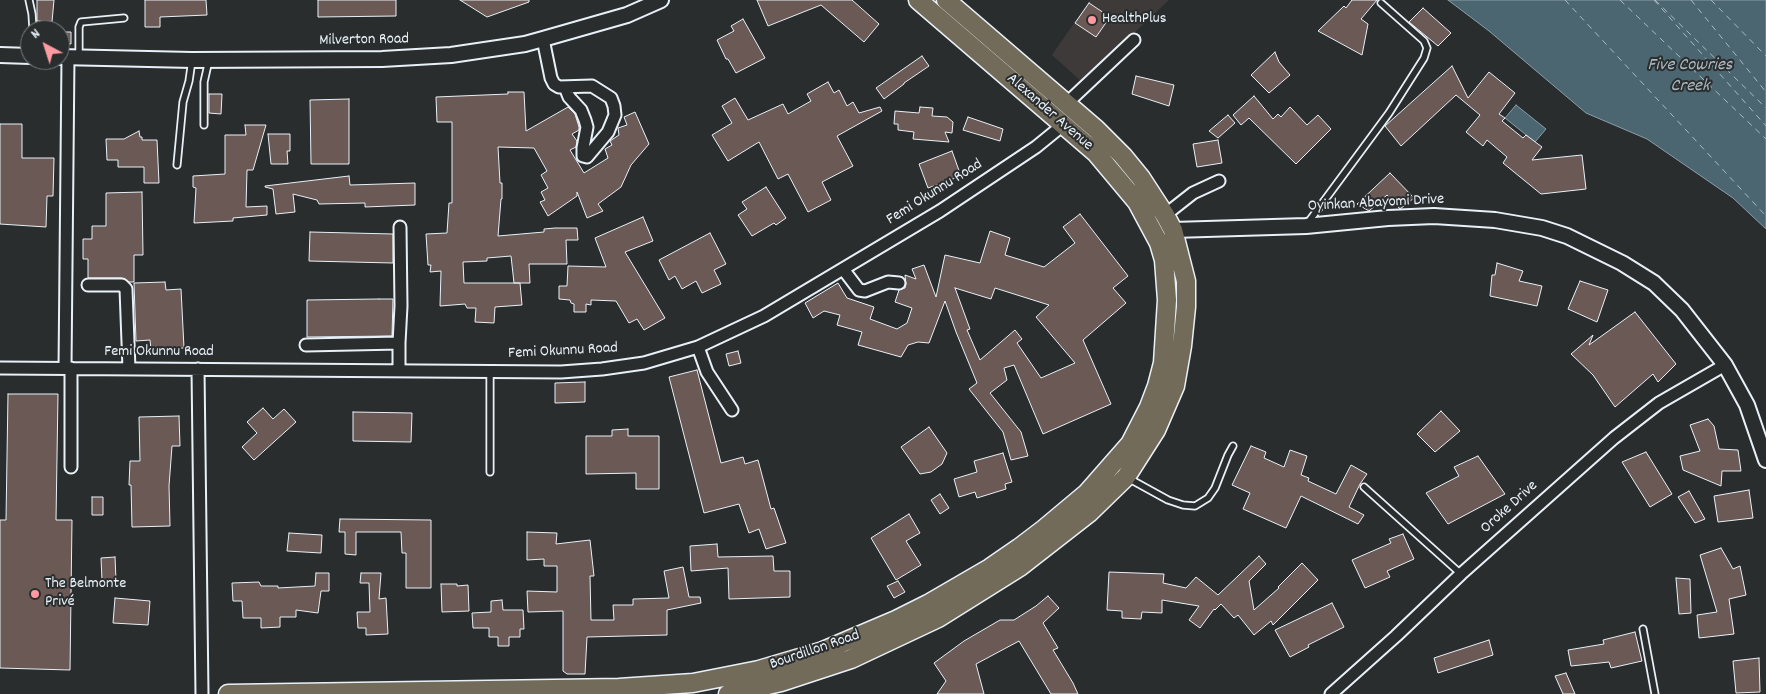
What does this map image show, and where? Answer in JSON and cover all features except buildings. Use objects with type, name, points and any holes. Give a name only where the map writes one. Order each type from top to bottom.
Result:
[{"type":"main road","name":"Alexander Avenue","points":[[918,0],[1096,153],[1137,202],[1159,243]]},
{"type":"main road","name":"Alexander Avenue","points":[[946,0],[1096,129],[1123,156],[1150,190],[1169,222]]},
{"type":"main road","name":"Bourdillon Road","points":[[728,694],[781,682],[841,662],[938,618],[990,586],[1059,538],[1090,513],[1126,477],[1156,430],[1175,386],[1179,364],[1186,307],[1186,281],[1169,222]]},
{"type":"main road","name":"Bourdillon Road","points":[[228,694],[601,689],[693,683],[759,670],[815,654],[896,620],[990,568],[1044,530],[1087,493],[1130,444],[1149,407],[1163,363],[1167,300],[1164,260],[1159,243]]},
{"type":"street","name":"Milverton Road","points":[[70,57],[210,60],[382,59],[451,55],[524,44],[627,15],[661,0]]},
{"type":"street","points":[[543,39],[554,84],[559,87],[592,86],[611,98],[614,106],[615,115],[608,132],[587,157],[583,156],[582,148],[587,127],[586,120],[565,87]]},
{"type":"street","points":[[1066,104],[1134,40]]},
{"type":"street","points":[[0,55],[20,56]]},
{"type":"street","points":[[69,70],[68,368],[71,467]]},
{"type":"street","name":"Femi Okunnu Road","points":[[0,368],[561,372],[644,363],[698,347],[764,316],[940,211],[1036,147],[1063,125]]},
{"type":"street","points":[[1169,222],[1193,193],[1219,181]]},
{"type":"street","name":"Oyinkan Abayomi Drive","points":[[1169,222],[1306,226],[1388,218],[1442,217],[1496,220],[1542,228],[1568,236],[1613,258],[1654,283],[1682,310],[1725,365],[1746,405],[1766,460]]},
{"type":"street","points":[[399,370],[401,306],[400,227]]},
{"type":"street","points":[[843,269],[859,290],[865,291],[888,282],[899,283]]},
{"type":"street","points":[[88,286],[122,285],[126,288],[129,369]]},
{"type":"street","points":[[306,345],[399,343]]},
{"type":"street","points":[[698,347],[707,372],[732,410]]},
{"type":"street","name":"Oroke Drive","points":[[1331,694],[1461,574],[1614,438],[1659,403],[1725,365]]},
{"type":"street","points":[[198,369],[202,694]]},
{"type":"lane","points":[[29,0],[32,20]]},
{"type":"lane","points":[[1306,226],[1388,114],[1424,58],[1427,48],[1424,41],[1381,3]]},
{"type":"lane","points":[[70,54],[81,22],[124,18]]},
{"type":"lane","points":[[177,164],[183,102],[192,60]]},
{"type":"lane","points":[[204,125],[204,82],[210,60]]},
{"type":"lane","points":[[490,371],[490,472]]},
{"type":"lane","points":[[1126,477],[1168,500],[1183,505],[1195,506],[1208,498],[1215,488],[1224,462],[1233,446]]},
{"type":"lane","points":[[1364,487],[1461,574]]},
{"type":"lane","points":[[1643,629],[1655,694]]},
{"type":"shaded area","points":[[1090,0],[1169,0],[1082,82],[1052,55]]},
{"type":"water","name":"Five Cowries Creek","points":[[1448,0],[1766,0],[1766,229],[1733,198],[1647,139],[1586,113],[1489,31]]},
{"type":"water","points":[[1516,105],[1546,129],[1535,142],[1505,118]]},
{"type":"ferry route","points":[[1565,0],[1766,216]]},
{"type":"ferry route","points":[[1620,0],[1766,139]]},
{"type":"ferry route","points":[[1654,0],[1766,126]]},
{"type":"ferry route","points":[[1655,0],[1766,108]]},
{"type":"ferry route","points":[[1691,0],[1766,92]]},
{"type":"ferry route","points":[[1711,0],[1766,56]]},
{"type":"place","name":"HealthPlus","points":[[1092,20]]},
{"type":"place","name":"The Belmonte Privé","points":[[35,594]]}]
